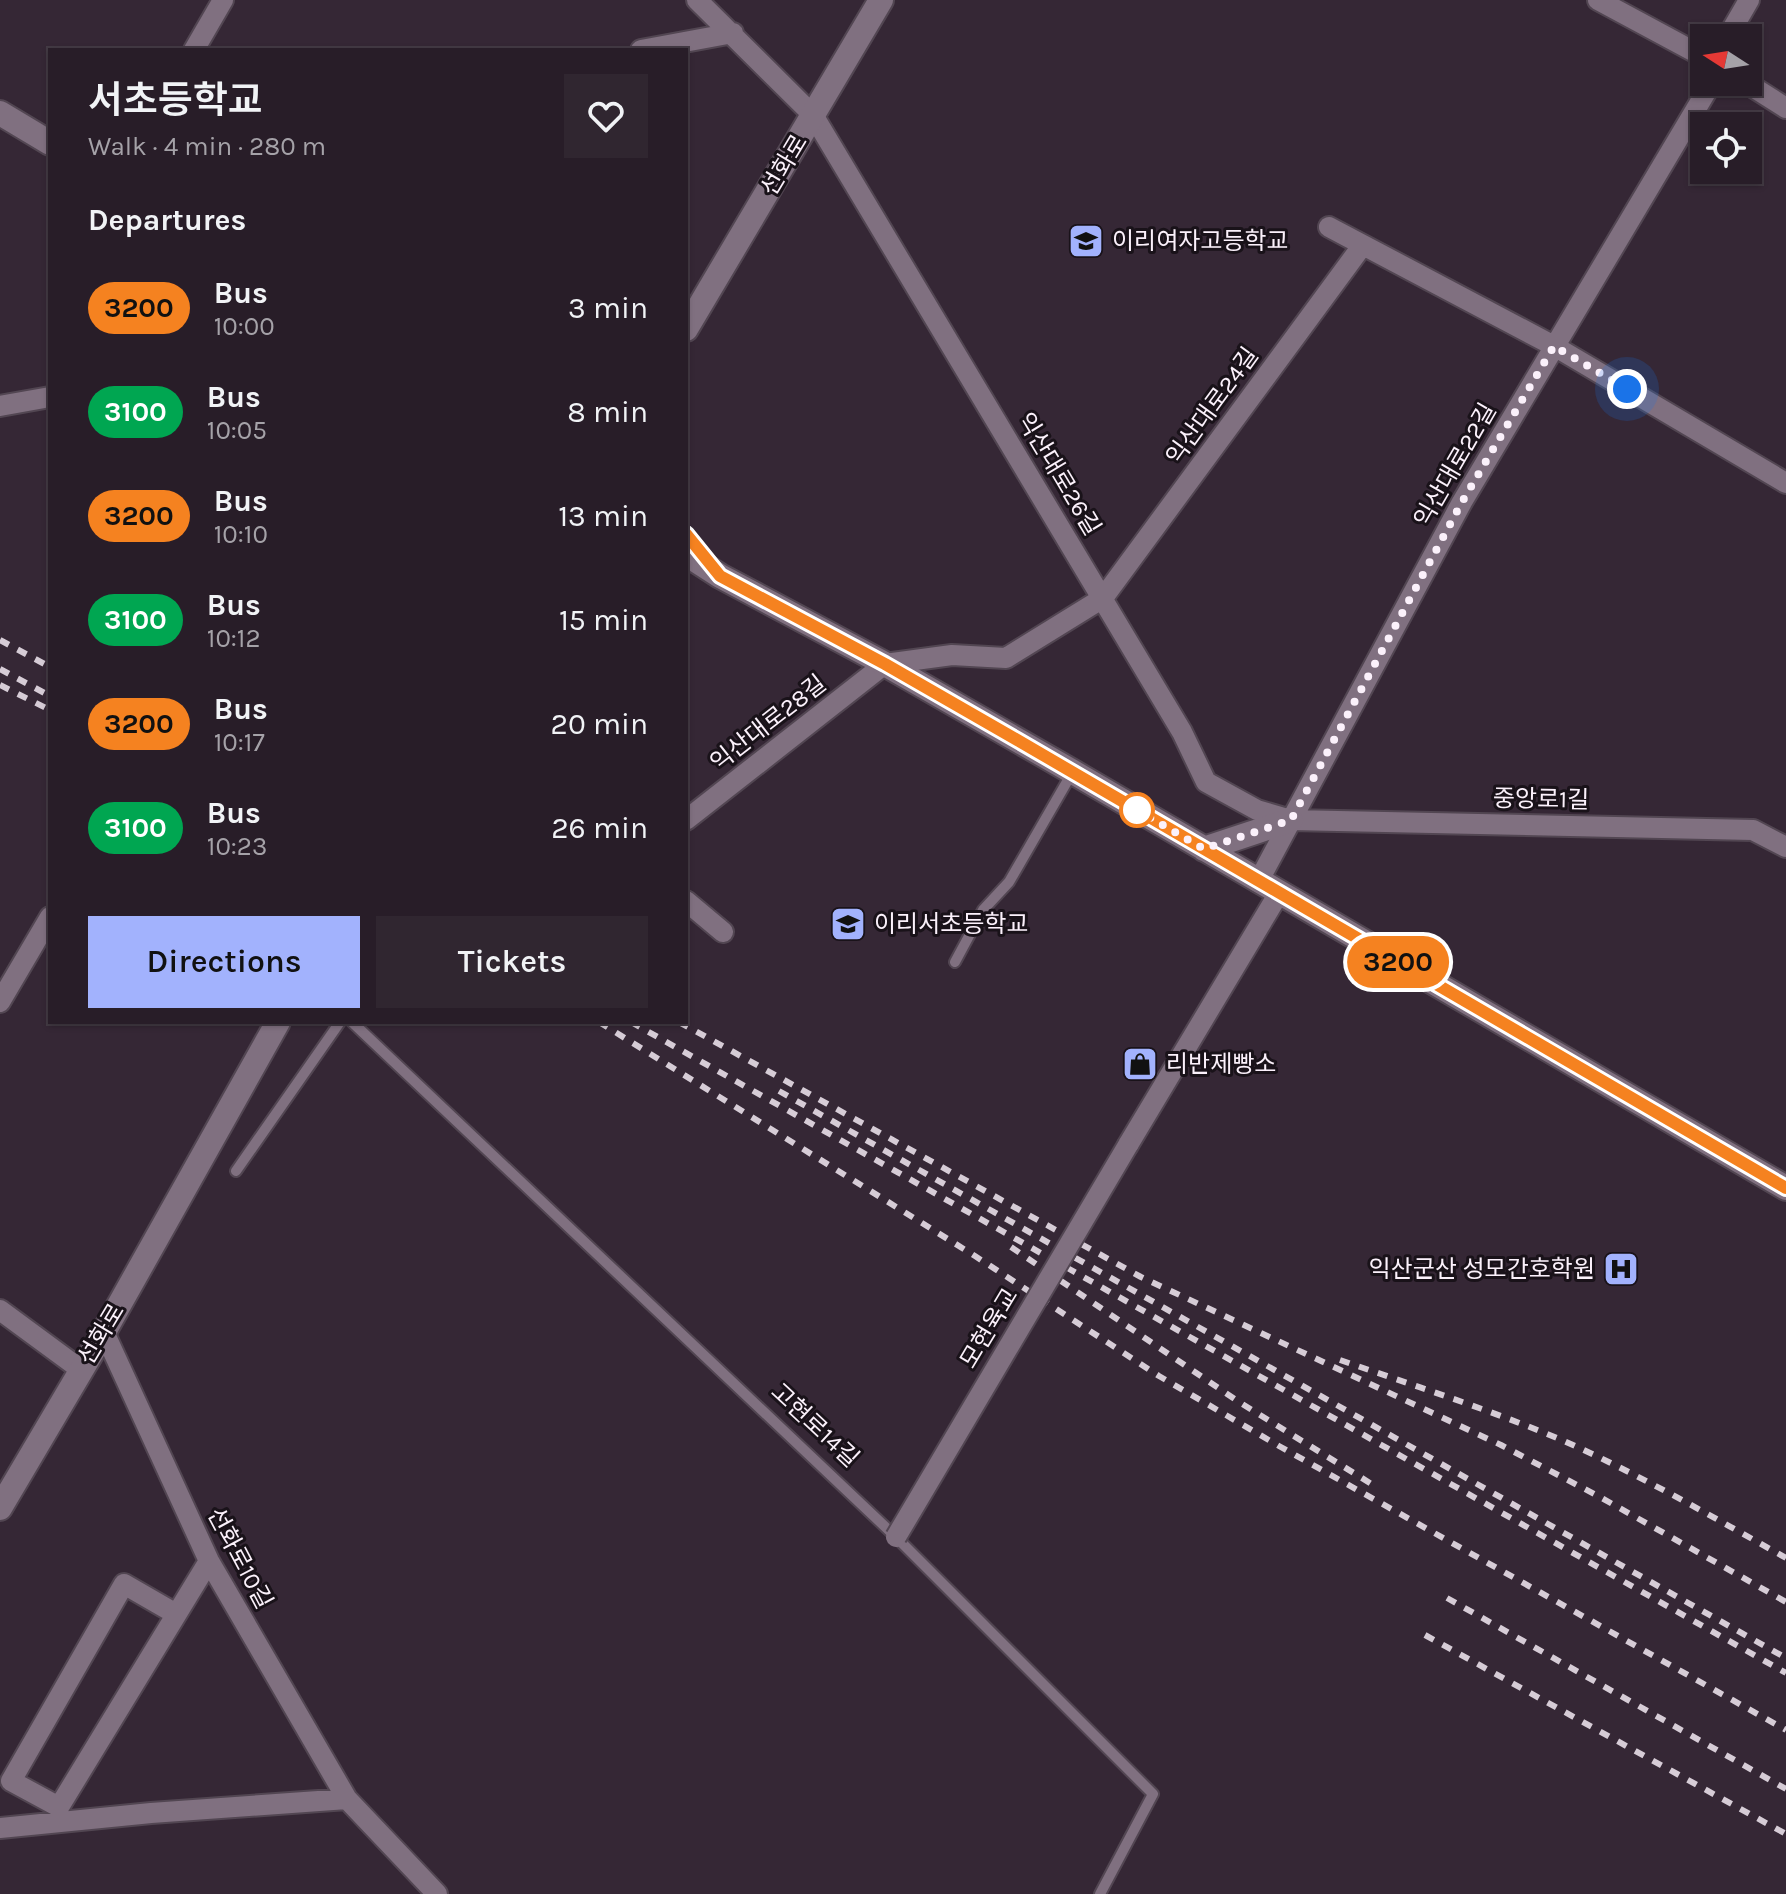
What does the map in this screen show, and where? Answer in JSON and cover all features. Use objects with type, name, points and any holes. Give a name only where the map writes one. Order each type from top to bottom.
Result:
[{"type":"street","points":[[195,48],[223,0]]},
{"type":"street","name":"익산대로26길","points":[[697,0],[813,115],[1182,732],[1206,782],[1257,810],[1291,820]]},
{"type":"street","name":"선화로","points":[[688,326],[881,0]]},
{"type":"street","points":[[1598,0],[1690,49]]},
{"type":"street","points":[[1735,24],[1749,0]]},
{"type":"street","points":[[652,48],[733,33]]},
{"type":"street","points":[[1762,93],[1786,108]]},
{"type":"street","name":"익산대로22길","points":[[1269,887],[1291,820],[1462,502],[1704,96]]},
{"type":"street","points":[[0,113],[48,142]]},
{"type":"street","points":[[1329,227],[1554,346],[1786,483]]},
{"type":"street","name":"익산대로24길","points":[[1103,598],[1362,246]]},
{"type":"street","points":[[0,406],[48,397]]},
{"type":"street","points":[[688,536],[720,576]]},
{"type":"street","points":[[688,555],[1073,772],[1786,1188]]},
{"type":"street","points":[[688,569],[720,576]]},
{"type":"street","points":[[885,664],[952,655],[1006,658],[1103,598]]},
{"type":"street","name":"익산대로28길","points":[[688,818],[885,664]]},
{"type":"street","points":[[1204,849],[1291,820]]},
{"type":"street","name":"중앙로1길","points":[[1291,820],[1753,830],[1786,847]]},
{"type":"street","name":"모현육교","points":[[896,1537],[1128,1145],[1269,887]]},
{"type":"street","points":[[688,903],[723,932]]},
{"type":"street","points":[[0,1002],[48,920]]},
{"type":"street","name":"선화로","points":[[0,1508],[104,1332],[277,1024]]},
{"type":"street","points":[[0,1310],[80,1369]]},
{"type":"street","name":"선화로10길","points":[[104,1332],[209,1561],[347,1799],[437,1894]]},
{"type":"street","points":[[176,1614],[124,1584],[11,1781],[59,1807],[209,1561]]},
{"type":"street","points":[[0,1828],[347,1799]]},
{"type":"lane","points":[[955,962],[983,910],[1009,882],[1073,772]]},
{"type":"lane","points":[[236,1171],[339,1024]]},
{"type":"lane","name":"고현로14길","points":[[354,1024],[896,1537],[1153,1794],[1100,1894]]},
{"type":"railway","points":[[0,640],[48,666]]},
{"type":"railway","points":[[0,669],[48,695]]},
{"type":"railway","points":[[0,685],[48,709]]},
{"type":"railway","points":[[602,1024],[975,1256],[1159,1376],[1786,1730]]},
{"type":"railway","points":[[635,1024],[1786,1673]]},
{"type":"railway","points":[[683,1024],[1141,1277],[1501,1445],[1786,1602]]},
{"type":"railway","points":[[779,1091],[1786,1658]]},
{"type":"railway","points":[[1011,1247],[1239,1402],[1378,1488]]},
{"type":"railway","points":[[1340,1360],[1564,1441],[1648,1482],[1786,1558]]},
{"type":"railway","points":[[1447,1598],[1786,1789]]},
{"type":"railway","points":[[1425,1635],[1786,1834]]},
{"type":"bus line","name":"3200","points":[[688,536],[720,576],[885,664],[1786,1188]]},
{"type":"place","name":"이리여자고등학교","points":[[1086,241]]},
{"type":"place","name":"이리서초등학교","points":[[848,924]]},
{"type":"place","name":"리반제빵소","points":[[1140,1064]]},
{"type":"place","name":"익산군산 성모간호학원","points":[[1621,1269]]},
{"type":"route","points":[[1137,810],[1125,803],[1204,849],[1291,820],[1462,502],[1554,346],[1627,389]]}]
